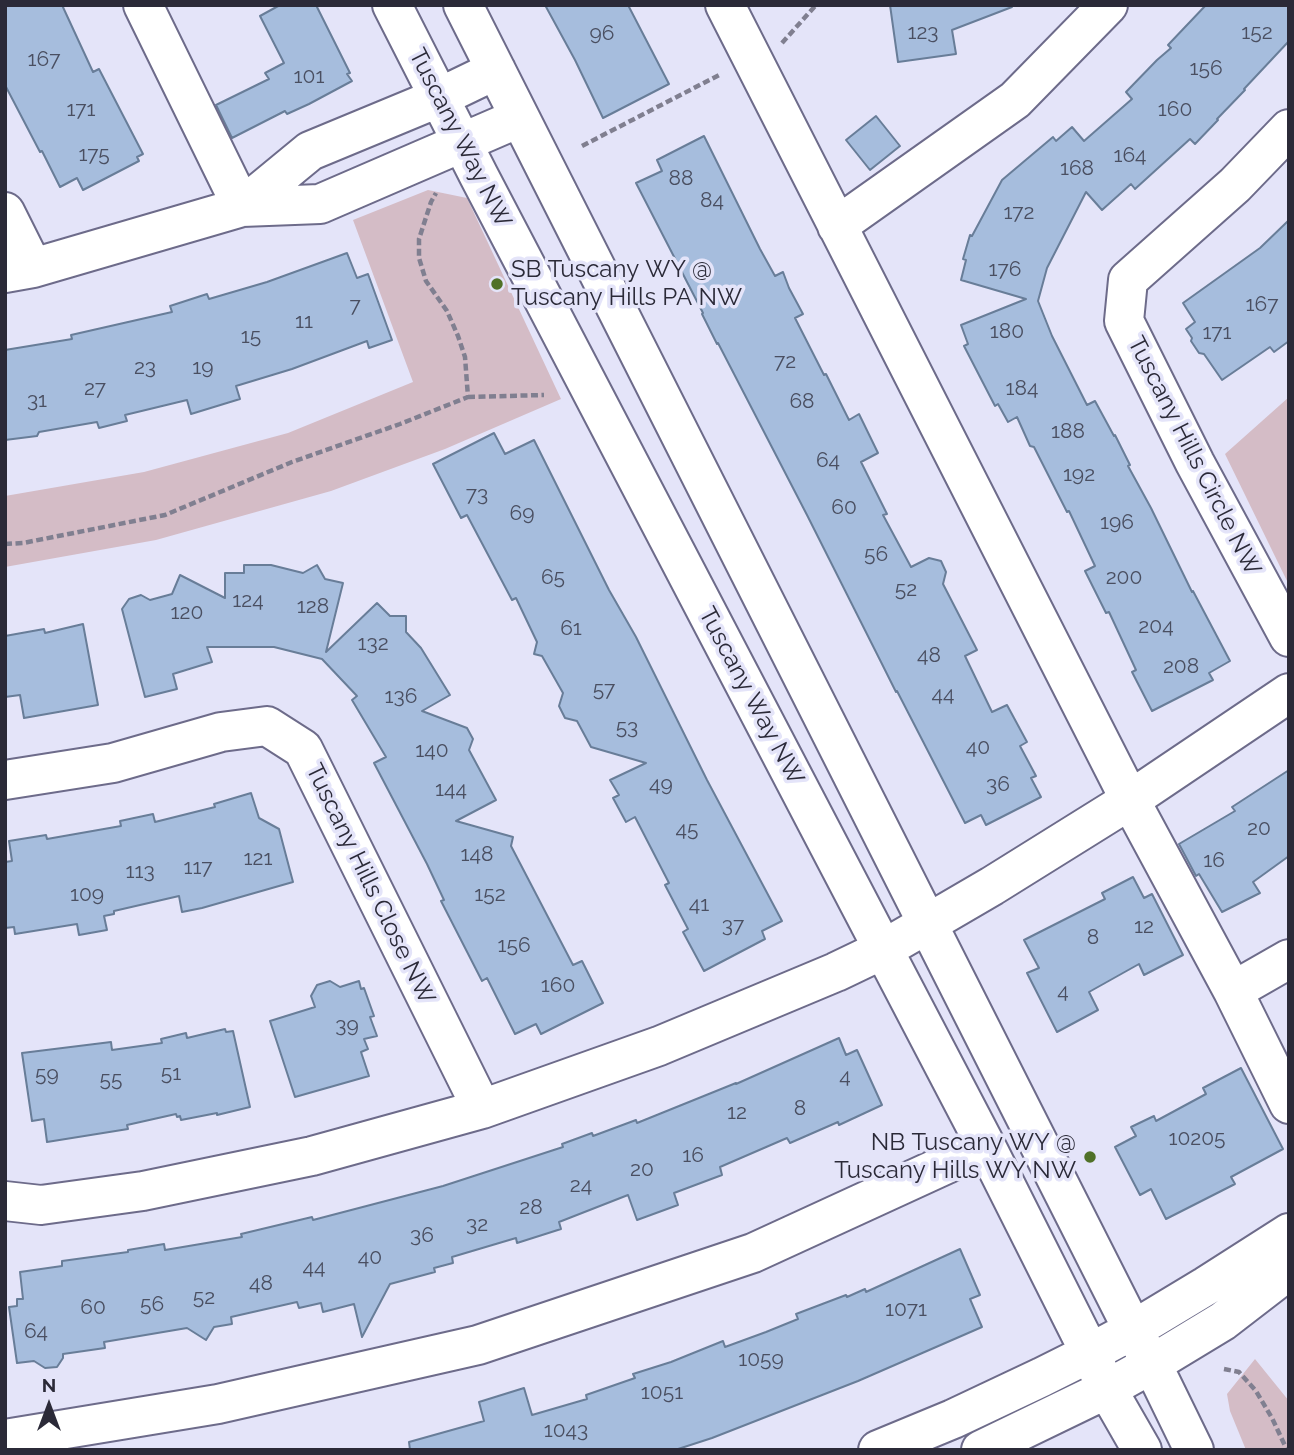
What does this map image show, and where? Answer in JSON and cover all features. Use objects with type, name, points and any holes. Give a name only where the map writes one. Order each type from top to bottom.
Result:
[{"type":"street","points":[[143,5],[242,207]]},
{"type":"street","name":"Tuscany Way NW","points":[[392,5],[438,98],[986,1146],[1107,1389],[1142,1450]]},
{"type":"street","points":[[463,5],[1194,1450]]},
{"type":"street","points":[[725,5],[1130,800],[1233,991],[1289,1104]]},
{"type":"street","points":[[837,226],[1015,100],[1108,5]]},
{"type":"street","points":[[242,207],[310,152],[438,98],[496,70]]},
{"type":"street","points":[[5,212],[19,270],[242,207],[320,204],[519,118]]},
{"type":"street","name":"Tuscany Hills Circle NW","points":[[1289,129],[1235,185],[1128,280],[1124,321],[1195,463],[1289,637]]},
{"type":"street","points":[[5,1201],[41,1205],[143,1191],[312,1156],[482,1109],[659,1046],[836,972],[884,949],[1130,800],[1289,693]]},
{"type":"street","name":"Tuscany Hills Close NW","points":[[5,780],[113,763],[221,732],[267,726],[303,749],[482,1109]]},
{"type":"street","points":[[1233,991],[1289,959]]},
{"type":"street","points":[[5,1439],[218,1404],[478,1345],[752,1253],[986,1146]]},
{"type":"street","points":[[878,1450],[964,1414],[1090,1353],[1206,1286],[1289,1233]]},
{"type":"street","points":[[981,1450],[1107,1389],[1152,1364],[1223,1321],[1289,1270]]},
{"type":"path","points":[[582,146],[782,43],[816,5]]},
{"type":"path","points":[[439,187],[419,239],[419,258],[426,281],[447,311],[458,336],[465,356],[468,397]]},
{"type":"path","points":[[5,544],[23,543],[165,515],[292,462],[468,397],[544,395]]},
{"type":"path","points":[[1224,1369],[1239,1372],[1256,1391],[1287,1450]]},
{"type":"shaded area","points":[[428,190],[467,198],[561,399],[445,449],[331,491],[156,540],[5,567],[5,496],[144,472],[288,433],[413,382],[353,220]]},
{"type":"shaded area","points":[[1289,397],[1289,585],[1225,454]]},
{"type":"shaded area","points":[[1255,1359],[1289,1401],[1289,1450],[1246,1450],[1230,1411],[1227,1394]]},
{"type":"building","points":[[5,5],[62,5],[93,72],[99,69],[143,154],[137,157],[139,161],[83,190],[77,178],[60,187],[5,85]]},
{"type":"building","points":[[280,5],[316,5],[352,81],[309,104],[287,114],[285,111],[232,138],[216,105],[269,79],[265,73],[284,63],[260,16]]},
{"type":"building","points":[[545,5],[628,5],[669,84],[603,118]]},
{"type":"building","points":[[890,5],[1012,7],[952,30],[956,54],[898,62]]},
{"type":"building","points":[[1206,5],[1289,5],[1289,41],[1195,144],[1190,139],[1135,189],[1131,184],[1102,210],[1086,192],[1047,268],[1038,301],[1052,336],[1087,405],[1095,401],[1115,435],[1192,592],[1230,661],[1209,673],[1213,680],[1152,711],[1132,672],[1136,670],[1109,612],[1106,613],[1085,571],[1095,566],[1069,511],[1067,512],[1034,447],[1030,446],[1017,417],[1008,422],[998,404],[995,406],[964,346],[968,344],[961,325],[1026,299],[961,280],[966,260],[963,259],[970,235],[972,236],[1002,180],[1053,137],[1056,141],[1072,127],[1084,141],[1132,99],[1126,92],[1171,48],[1168,45]]},
{"type":"building","points":[[876,116],[900,146],[870,170],[846,140]]},
{"type":"building","points":[[704,136],[775,276],[783,272],[803,314],[795,318],[824,375],[826,374],[849,420],[859,414],[878,453],[861,462],[887,514],[883,515],[911,567],[929,558],[941,561],[946,572],[943,584],[977,650],[965,656],[992,712],[1007,705],[1027,742],[1020,746],[1036,776],[1031,778],[1041,797],[986,825],[981,815],[965,823],[636,183],[662,171],[657,160]]},
{"type":"building","points":[[1289,220],[1289,341],[1274,352],[1270,347],[1222,380],[1191,341],[1186,329],[1195,322],[1183,303],[1260,248]]},
{"type":"building","points":[[347,253],[357,278],[368,274],[392,340],[369,348],[367,341],[292,369],[236,386],[240,399],[191,414],[187,400],[125,415],[127,421],[99,428],[97,422],[39,432],[37,436],[5,440],[5,350],[72,339],[71,335],[172,312],[170,306],[207,294],[209,299],[267,282]]},
{"type":"building","points":[[494,433],[505,454],[534,440],[782,921],[762,931],[765,939],[704,971],[683,932],[688,929],[665,885],[669,883],[635,817],[626,822],[613,798],[619,795],[610,780],[646,763],[591,747],[577,721],[565,718],[559,706],[563,693],[542,656],[534,654],[537,642],[516,598],[512,600],[467,515],[461,518],[433,464]]},
{"type":"building","points":[[244,565],[271,565],[303,573],[317,565],[325,579],[343,583],[326,652],[377,603],[390,616],[406,616],[406,632],[421,648],[450,695],[422,711],[467,728],[473,739],[469,750],[496,800],[456,821],[513,837],[511,846],[573,965],[582,961],[603,1003],[541,1034],[536,1024],[515,1034],[487,978],[482,981],[441,901],[444,900],[427,864],[374,763],[386,757],[352,700],[357,696],[322,659],[274,647],[207,647],[212,662],[173,674],[177,689],[145,697],[122,609],[129,599],[141,595],[150,600],[172,594],[180,575],[225,598],[225,573],[244,573]]},
{"type":"building","points":[[83,624],[98,705],[24,718],[20,695],[5,697],[5,636],[44,629],[45,633]]},
{"type":"building","points":[[1289,770],[1289,856],[1253,882],[1260,893],[1222,912],[1199,874],[1196,876],[1179,844],[1235,811],[1232,807]]},
{"type":"building","points":[[251,793],[259,818],[279,829],[293,882],[182,912],[179,896],[114,911],[114,914],[104,916],[107,930],[79,935],[77,924],[15,934],[14,927],[5,928],[5,862],[12,861],[9,841],[46,835],[47,839],[121,826],[120,821],[153,814],[155,822],[215,807],[214,804]]},
{"type":"building","points":[[1133,877],[1144,898],[1152,894],[1183,955],[1144,975],[1139,964],[1089,992],[1098,1010],[1057,1032],[1027,973],[1039,968],[1024,940],[1105,899],[1102,893]]},
{"type":"building","points":[[330,981],[340,987],[359,981],[361,989],[364,988],[374,1016],[370,1017],[377,1036],[364,1039],[368,1049],[361,1052],[369,1076],[295,1097],[270,1021],[315,1007],[311,996],[317,985]]},
{"type":"building","points":[[225,1029],[226,1032],[233,1031],[250,1107],[181,1120],[176,1114],[127,1125],[128,1129],[47,1142],[44,1119],[32,1121],[22,1053],[111,1042],[112,1050],[162,1043],[161,1039],[186,1033],[187,1038]]},
{"type":"building","points":[[839,1038],[846,1055],[857,1050],[882,1105],[839,1125],[838,1122],[790,1143],[787,1138],[720,1167],[722,1175],[674,1193],[678,1205],[637,1220],[628,1195],[559,1222],[561,1229],[517,1243],[516,1238],[452,1257],[453,1263],[434,1268],[435,1272],[390,1284],[362,1337],[354,1304],[323,1312],[321,1303],[299,1308],[297,1302],[231,1317],[232,1324],[214,1327],[206,1340],[187,1328],[104,1342],[105,1348],[63,1354],[57,1367],[45,1368],[34,1361],[17,1363],[9,1307],[17,1306],[17,1299],[23,1299],[20,1272],[62,1266],[62,1261],[164,1244],[165,1250],[242,1237],[241,1234],[312,1217],[313,1220],[443,1186],[563,1147],[562,1144],[592,1133],[593,1136],[636,1120],[637,1123],[736,1084]]},
{"type":"building","points":[[1241,1068],[1283,1149],[1231,1177],[1235,1184],[1166,1219],[1151,1189],[1140,1195],[1115,1147],[1136,1136],[1131,1127],[1154,1116],[1156,1121],[1206,1094],[1203,1088]]},
{"type":"building","points":[[960,1249],[980,1295],[970,1299],[982,1327],[858,1381],[712,1438],[675,1450],[410,1450],[409,1442],[484,1421],[479,1402],[524,1388],[532,1415],[587,1399],[586,1395],[635,1378],[633,1374],[723,1341],[725,1347],[766,1332],[798,1319],[796,1314],[865,1289],[866,1292]]},
{"type":"place","name":"SB Tuscany WY @ Tuscany Hills PA NW","points":[[497,284]]},
{"type":"place","name":"NB Tuscany WY @ Tuscany Hills WY NW","points":[[1090,1157]]}]
